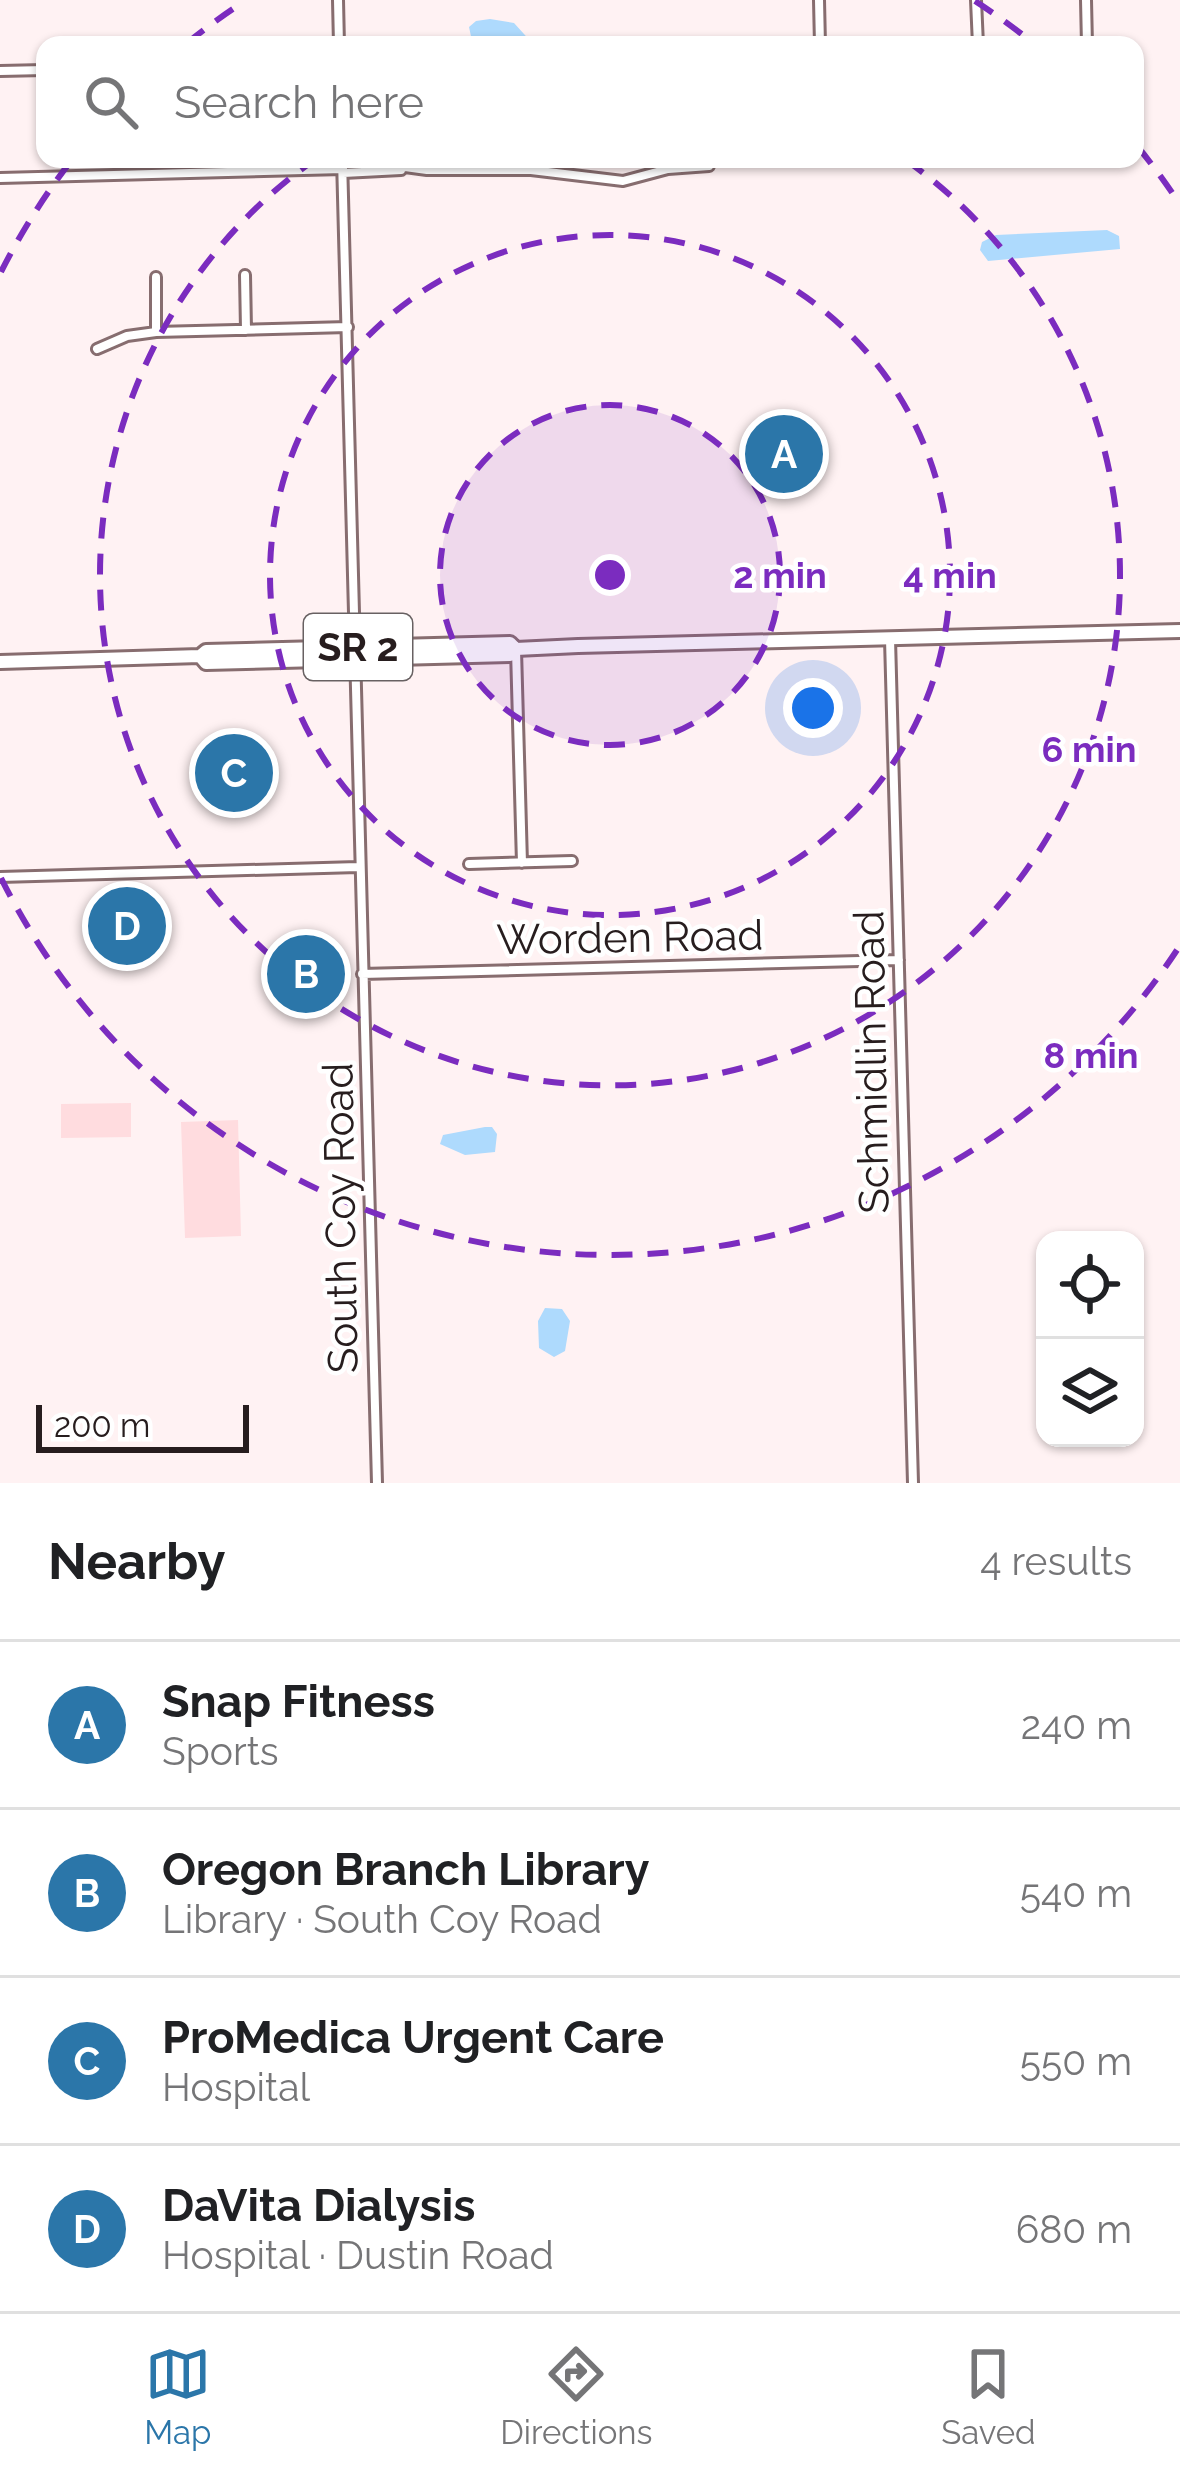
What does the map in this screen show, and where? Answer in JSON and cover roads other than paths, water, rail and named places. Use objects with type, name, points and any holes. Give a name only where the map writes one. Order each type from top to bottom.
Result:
[{"type":"highway","name":"SR 2","points":[[353,653],[498,643],[516,649],[1180,631]]},
{"type":"highway","points":[[468,656],[497,649],[498,643]]},
{"type":"highway","name":"SR 2","points":[[0,662],[200,656],[206,651],[510,655],[516,649]]},
{"type":"street","points":[[338,0],[339,36]]},
{"type":"street","points":[[818,0],[820,36]]},
{"type":"street","points":[[976,0],[978,36]]},
{"type":"street","points":[[1086,0],[1088,36]]},
{"type":"street","points":[[0,71],[36,70]]},
{"type":"street","points":[[0,178],[285,168]]},
{"type":"street","name":"South Coy Road","points":[[342,168],[377,1483]]},
{"type":"street","points":[[402,168],[531,170],[623,182],[677,168]]},
{"type":"street","points":[[244,274],[246,330]]},
{"type":"street","points":[[156,278],[156,332]]},
{"type":"street","points":[[97,349],[127,336],[156,332],[348,327]]},
{"type":"street","name":"Schmidlin Road","points":[[890,638],[913,1483]]},
{"type":"street","points":[[516,649],[522,862]]},
{"type":"street","points":[[470,864],[572,861]]},
{"type":"street","points":[[0,877],[358,867]]},
{"type":"street","name":"Worden Road","points":[[362,974],[899,960]]},
{"type":"water","points":[[476,21],[514,23],[526,36],[471,36],[469,27]]},
{"type":"water","points":[[1107,230],[1119,236],[1120,249],[988,261],[980,250],[982,242],[996,235]]},
{"type":"water","points":[[485,1127],[497,1134],[495,1152],[465,1155],[440,1144],[443,1135]]},
{"type":"water","points":[[545,1308],[562,1309],[570,1321],[565,1351],[554,1357],[539,1348],[538,1321]]},
{"type":"place","name":"Snap Fitness","points":[[784,454]]},
{"type":"place","name":"ProMedica Urgent Care","points":[[234,773]]},
{"type":"place","name":"DaVita Dialysis","points":[[127,926]]},
{"type":"place","name":"Oregon Branch Library","points":[[306,974]]}]
